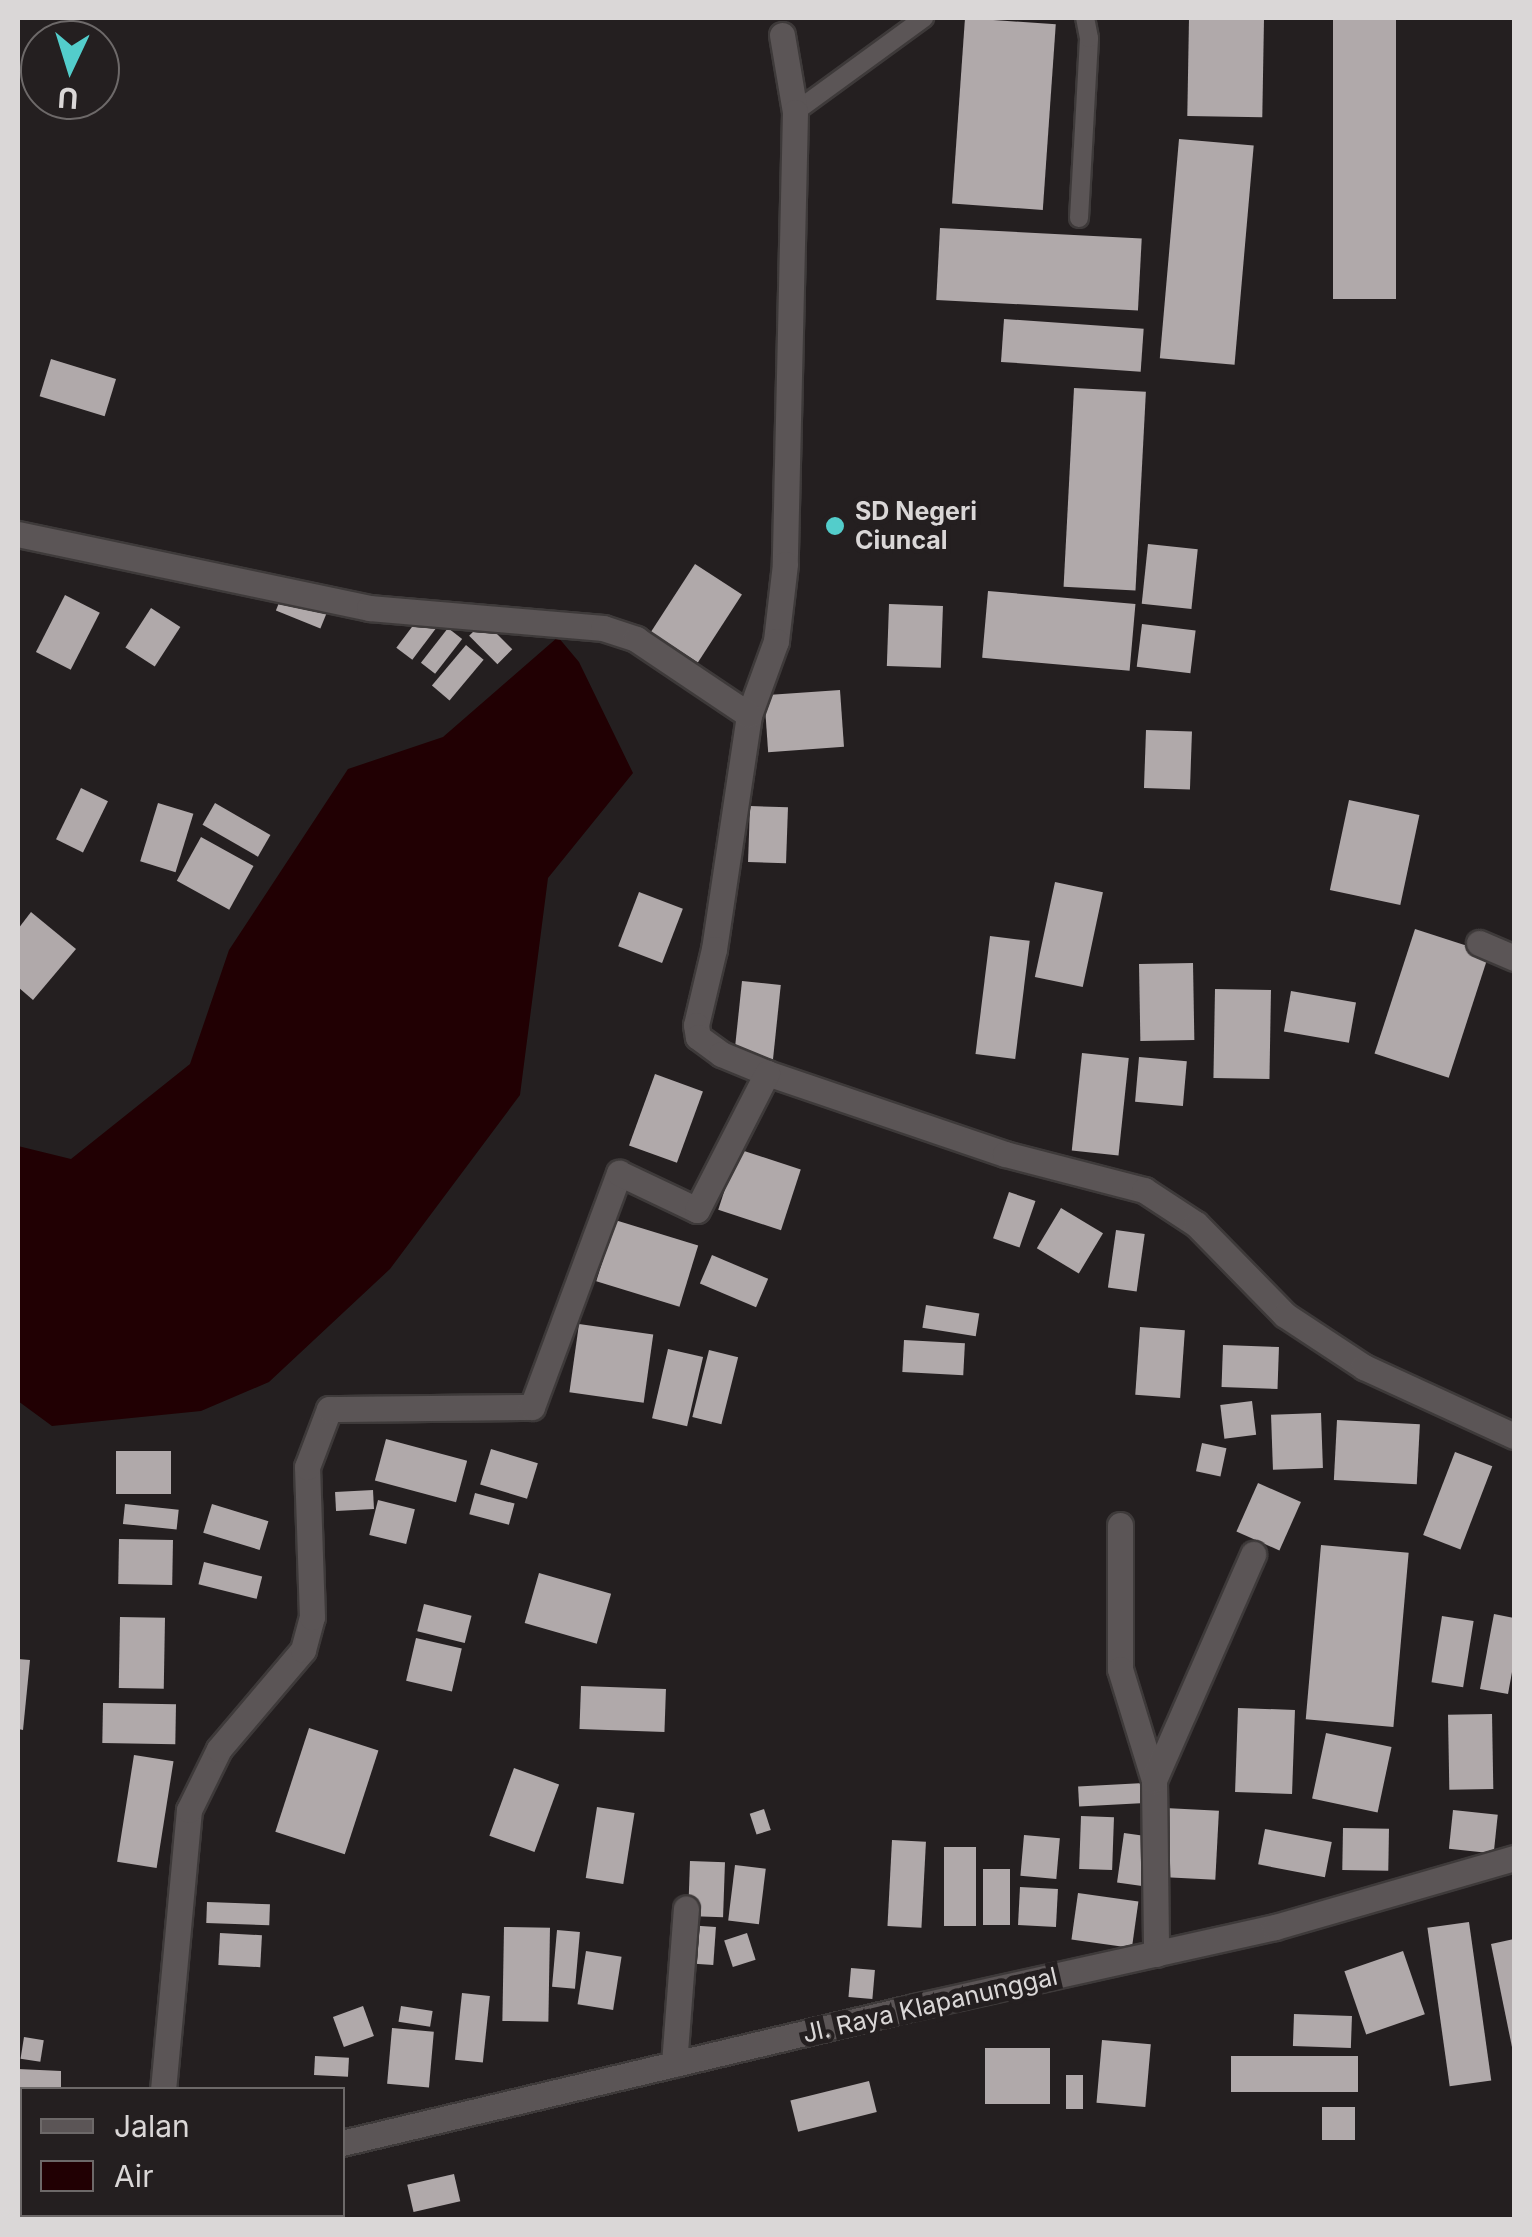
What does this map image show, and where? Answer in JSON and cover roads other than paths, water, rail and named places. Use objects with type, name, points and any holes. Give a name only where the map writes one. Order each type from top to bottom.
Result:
[{"type":"street","points":[[782,36],[795,112],[784,564],[776,641],[749,716],[714,949],[696,1025],[698,1036],[708,1045],[767,1073],[1005,1154],[1144,1190],[1196,1224],[1285,1315],[1364,1367],[1514,1436]]},
{"type":"street","points":[[18,534],[369,608],[603,628],[636,639],[749,716]]},
{"type":"street","points":[[1478,943],[1514,958]]},
{"type":"street","points":[[163,2087],[190,1810],[219,1748],[303,1650],[312,1617],[307,1467],[329,1409],[532,1407],[619,1173],[697,1210],[767,1073]]},
{"type":"street","points":[[1120,1525],[1120,1669],[1154,1780],[1156,1954]]},
{"type":"street","points":[[1154,1780],[1253,1554]]},
{"type":"street","name":"Jl. Raya Klapanunggal","points":[[345,2143],[1276,1927],[1514,1858]]},
{"type":"street","points":[[674,2064],[686,1908]]},
{"type":"lane","points":[[795,112],[924,18]]},
{"type":"lane","points":[[1079,218],[1086,18]]},
{"type":"water","points":[[558,637],[579,662],[633,773],[548,878],[520,1095],[390,1269],[269,1382],[201,1411],[52,1426],[18,1401],[18,1146],[71,1159],[190,1064],[229,950],[348,769],[443,737]]},
{"type":"place","name":"SD Negeri Ciuncal","points":[[835,526]]}]
